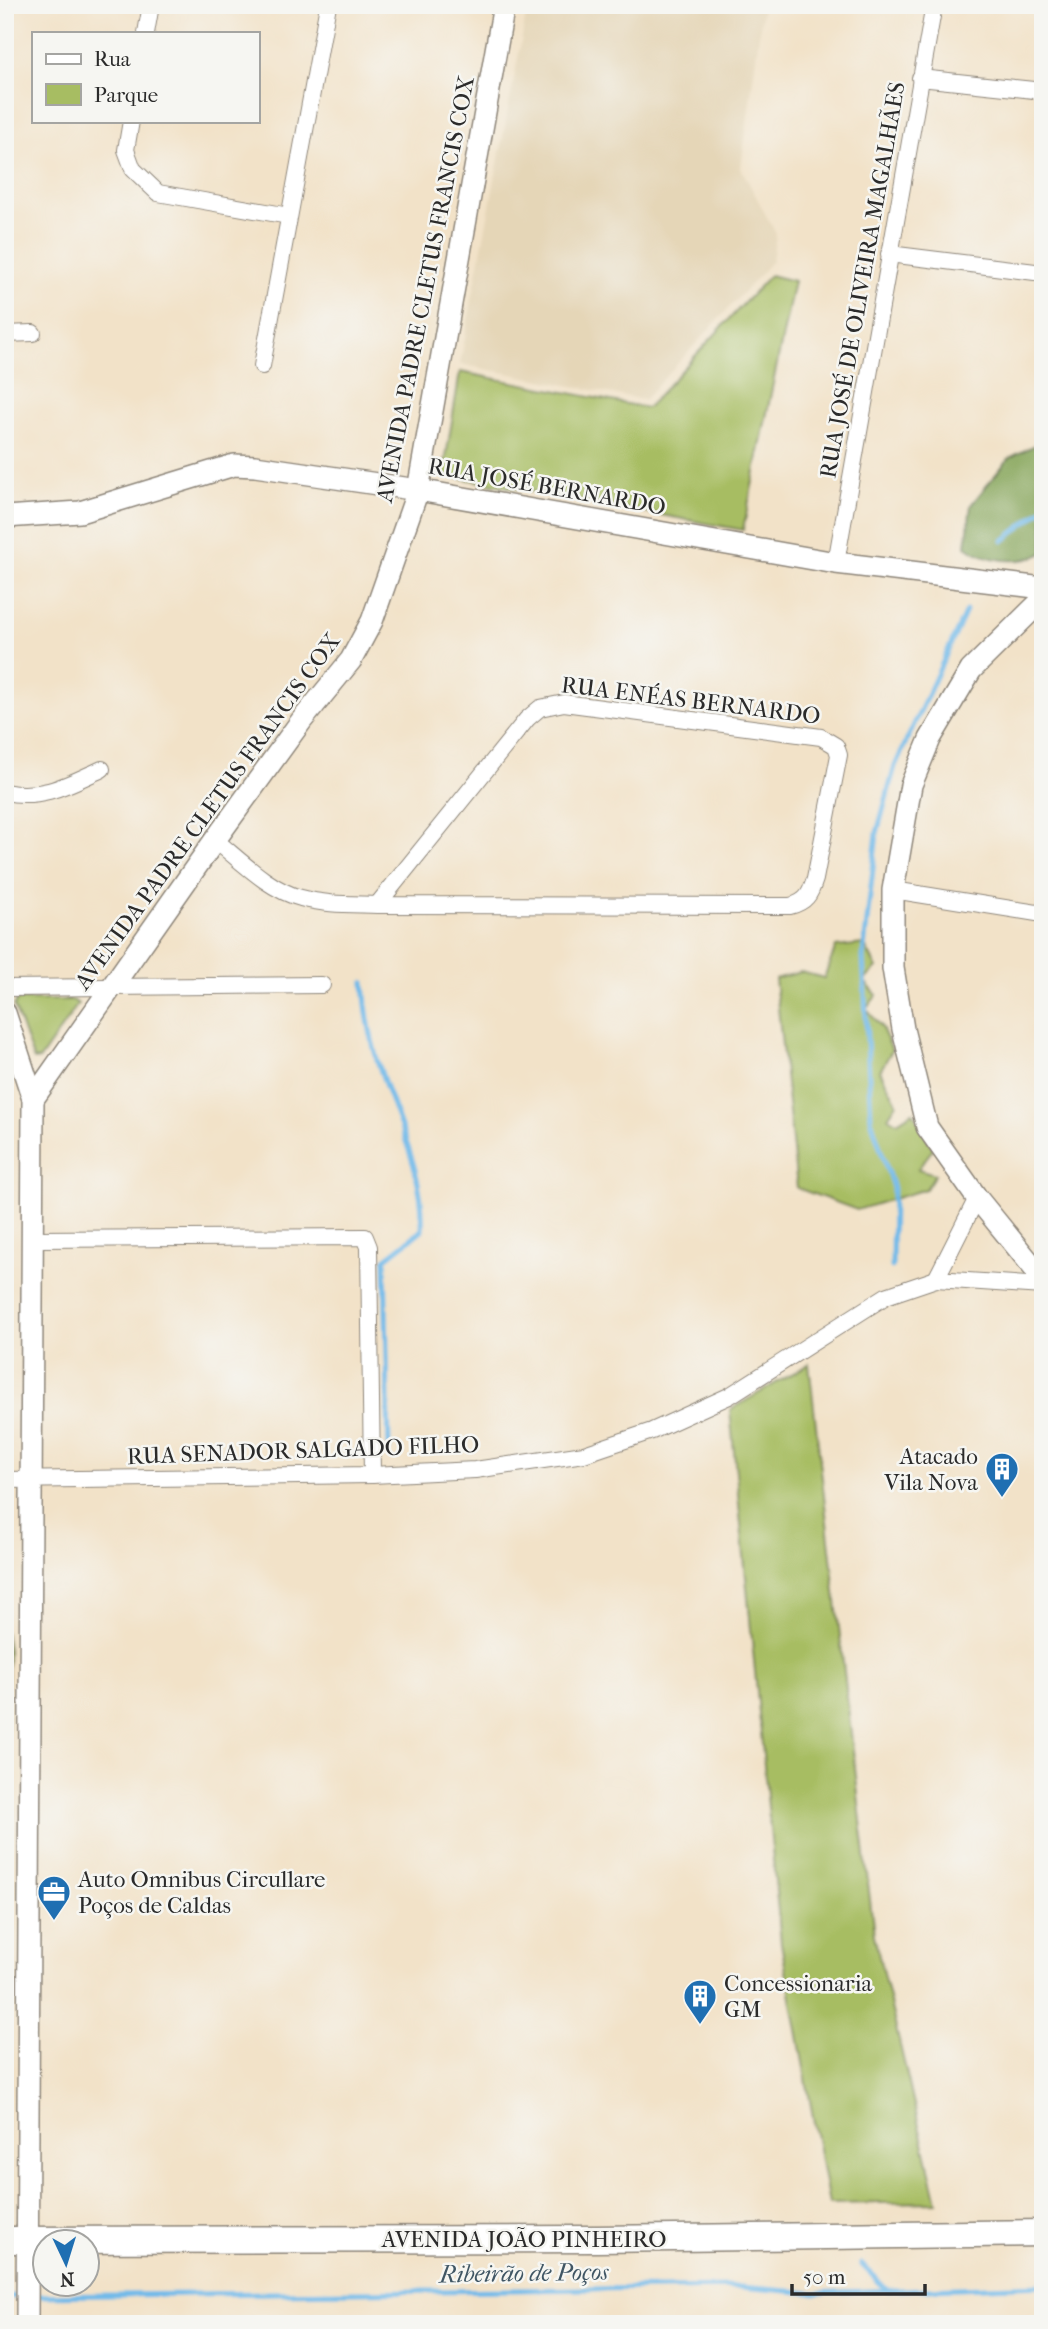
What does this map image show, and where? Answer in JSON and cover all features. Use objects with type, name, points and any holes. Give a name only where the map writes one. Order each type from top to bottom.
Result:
[{"type":"main road","name":"AVENIDA JOÃO PINHEIRO","points":[[19,2247],[1043,2233]]},
{"type":"street","points":[[146,32],[151,5]]},
{"type":"street","points":[[262,366],[328,5]]},
{"type":"street","name":"AVENIDA PADRE CLETUS FRANCIS COX","points":[[33,1099],[215,840],[302,720],[351,660],[372,621],[418,490],[504,5]]},
{"type":"street","name":"RUA JOSÉ DE OLIVEIRA MAGALHÃES","points":[[836,563],[934,5]]},
{"type":"street","points":[[920,78],[1043,91]]},
{"type":"street","points":[[131,122],[126,150],[133,169],[158,194],[289,216]]},
{"type":"street","points":[[889,254],[1043,273]]},
{"type":"street","points":[[5,334],[33,333]]},
{"type":"street","name":"RUA JOSÉ BERNARDO","points":[[5,517],[80,512],[234,465],[418,490],[836,563],[1043,587]]},
{"type":"street","points":[[1043,599],[971,670],[930,739],[911,785],[893,890],[893,968],[903,1029],[927,1126],[977,1198],[1043,1279]]},
{"type":"street","name":"RUA ENÉAS BERNARDO","points":[[215,840],[272,884],[299,898],[333,904],[377,905],[790,906],[801,903],[810,895],[816,879],[839,755],[836,746],[821,737],[564,702],[550,704],[527,719],[377,905]]},
{"type":"street","points":[[5,792],[26,796],[54,791],[102,769]]},
{"type":"street","points":[[893,890],[1043,914]]},
{"type":"street","points":[[5,988],[322,985]]},
{"type":"street","points":[[5,1013],[33,1099],[33,1480],[19,2247],[27,2324]]},
{"type":"street","points":[[977,1198],[936,1279],[1043,1286]]},
{"type":"street","points":[[35,1239],[365,1237],[369,1247],[372,1475]]},
{"type":"street","name":"RUA SENADOR SALGADO FILHO","points":[[5,1480],[372,1475],[475,1470],[584,1454],[652,1431],[729,1396],[886,1296],[936,1279]]},
{"type":"shaded area","points":[[528,5],[763,5],[741,168],[776,234],[772,261],[644,400],[460,364]]},
{"type":"shaded area","points":[[5,1988],[8,2207],[5,2207]]},
{"type":"green space","points":[[770,275],[794,281],[743,530],[443,475],[460,372],[647,408]]},
{"type":"green space","points":[[1043,441],[1043,553],[1024,559],[1004,560],[983,556],[966,546],[971,505],[1009,458]]},
{"type":"green space","points":[[864,944],[877,968],[864,981],[877,995],[866,1009],[881,1026],[892,1050],[880,1071],[897,1103],[888,1117],[897,1122],[913,1112],[933,1149],[918,1169],[935,1174],[926,1189],[857,1210],[797,1188],[775,979],[801,972],[824,978],[836,947]]},
{"type":"green space","points":[[17,1000],[73,1000],[78,1004],[40,1059],[34,1060],[14,1006]]},
{"type":"green space","points":[[809,1364],[874,1935],[937,2202],[829,2204],[781,1943],[730,1410]]},
{"type":"green space","points":[[5,1632],[8,1650],[5,1983]]},
{"type":"waterway","points":[[1003,541],[1043,509]]},
{"type":"waterway","points":[[892,1267],[893,1188],[871,1119],[863,957],[877,833],[895,766],[966,611]]},
{"type":"waterway","points":[[364,982],[376,1055],[410,1153],[422,1210],[422,1230],[385,1259],[389,1450]]},
{"type":"waterway","points":[[861,2264],[887,2290]]},
{"type":"waterway","name":"Ribeirão de Poços","points":[[102,2295],[740,2287],[812,2293],[1043,2285]]},
{"type":"waterway","name":"Ribeirão de Poços","points":[[5,2297],[23,2296]]},
{"type":"place","name":"Atacado Vila Nova","points":[[1002,1499]]},
{"type":"place","name":"Auto Omnibus Circullare Poços de Caldas","points":[[54,1922]]},
{"type":"place","name":"Concessionaria GM","points":[[700,2026]]}]
